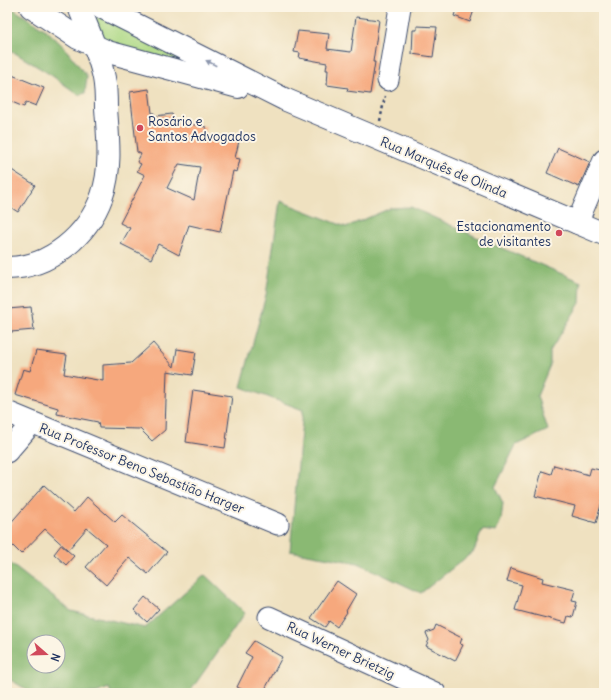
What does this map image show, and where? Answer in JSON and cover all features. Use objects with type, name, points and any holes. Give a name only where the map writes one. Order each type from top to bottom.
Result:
[{"type":"main road","name":"Rua Marquês de Olinda","points":[[31,7],[78,38],[108,52],[284,99]]},
{"type":"main road","points":[[71,7],[65,20],[56,23],[86,58],[107,117]]},
{"type":"main road","points":[[7,268],[16,268],[35,264],[55,254],[83,229],[94,213],[102,195],[107,175],[108,146],[104,79],[95,47],[79,7]]},
{"type":"main road","name":"Rua Marquês de Olinda","points":[[101,7],[284,99],[604,234]]},
{"type":"main road","points":[[107,117],[108,96],[115,74],[124,66],[141,60]]},
{"type":"street","points":[[388,80],[400,7]]},
{"type":"street","points":[[577,223],[604,160]]},
{"type":"street","name":"Rua Professor Beno Sebastião Harger","points":[[7,412],[278,524]]},
{"type":"street","points":[[7,452],[32,423]]},
{"type":"street","name":"Rua Werner Brietzig","points":[[269,617],[435,693]]},
{"type":"path","points":[[376,138],[388,80]]},
{"type":"green space","points":[[7,7],[10,7],[46,30],[63,46],[87,76],[85,93],[79,95],[51,75],[7,48]]},
{"type":"green space","points":[[89,12],[243,81],[100,41]]},
{"type":"green space","points":[[280,201],[346,227],[391,208],[411,207],[581,282],[580,303],[550,351],[550,365],[537,396],[548,430],[516,445],[495,487],[503,503],[501,520],[496,532],[482,530],[474,551],[421,593],[358,563],[290,551],[303,410],[241,387],[266,295]]},
{"type":"green space","points":[[7,561],[71,611],[145,628],[205,575],[245,613],[191,690],[198,693],[111,693],[109,688],[96,693],[33,693],[7,678]]},
{"type":"building","points":[[457,7],[475,7],[470,22],[454,16]]},
{"type":"building","points":[[356,17],[379,20],[370,94],[347,91],[348,88],[327,85],[327,63],[299,58],[300,53],[294,52],[298,31],[329,34],[327,49],[351,52]]},
{"type":"building","points":[[417,26],[437,27],[433,57],[412,54],[413,30],[417,30]]},
{"type":"building","points":[[7,73],[44,88],[36,106],[26,102],[24,107],[7,100]]},
{"type":"building","points":[[149,89],[152,113],[154,113],[155,116],[172,114],[174,121],[206,127],[205,134],[239,141],[235,158],[240,159],[237,172],[233,171],[220,232],[189,225],[179,255],[158,244],[151,259],[121,244],[130,228],[120,223],[145,175],[137,171],[141,164],[137,162],[141,154],[137,152],[130,92]],"holes":[[[179,164],[200,167],[194,200],[167,188]]]},
{"type":"building","points":[[558,148],[590,162],[579,187],[547,173]]},
{"type":"building","points":[[7,167],[35,185],[18,212],[7,205]]},
{"type":"building","points":[[31,307],[34,330],[11,332],[8,309]]},
{"type":"building","points":[[153,343],[174,367],[177,349],[196,352],[192,375],[167,371],[165,430],[152,441],[140,429],[99,428],[98,422],[57,414],[58,408],[15,395],[23,369],[30,371],[36,351],[67,355],[64,374],[103,381],[103,365],[131,363]]},
{"type":"building","points":[[193,390],[232,396],[225,448],[186,442]]},
{"type":"building","points":[[554,465],[589,475],[591,468],[604,471],[604,494],[596,523],[572,516],[575,506],[535,496],[542,471],[551,474]]},
{"type":"building","points":[[44,485],[74,512],[87,497],[115,522],[122,515],[167,552],[148,574],[129,558],[106,585],[86,567],[106,544],[87,528],[68,550],[45,529],[21,554],[7,540],[7,527]]},
{"type":"building","points":[[61,545],[74,556],[66,565],[54,554]]},
{"type":"building","points":[[511,568],[543,578],[542,582],[575,590],[572,601],[577,602],[573,617],[568,616],[566,623],[515,610],[522,585],[507,581]]},
{"type":"building","points":[[337,581],[356,594],[337,627],[329,621],[325,627],[311,618]]},
{"type":"building","points":[[145,597],[159,609],[147,622],[134,610]]},
{"type":"building","points":[[436,625],[462,638],[460,644],[463,645],[455,661],[426,646],[429,640],[426,633],[434,630]]},
{"type":"building","points":[[254,641],[282,657],[263,693],[249,693],[237,687],[252,657],[245,653]]},
{"type":"place","name":"Rosário e Santos Advogados","points":[[140,128]]},
{"type":"place","name":"Estacionamento de visitantes","points":[[559,233]]}]
